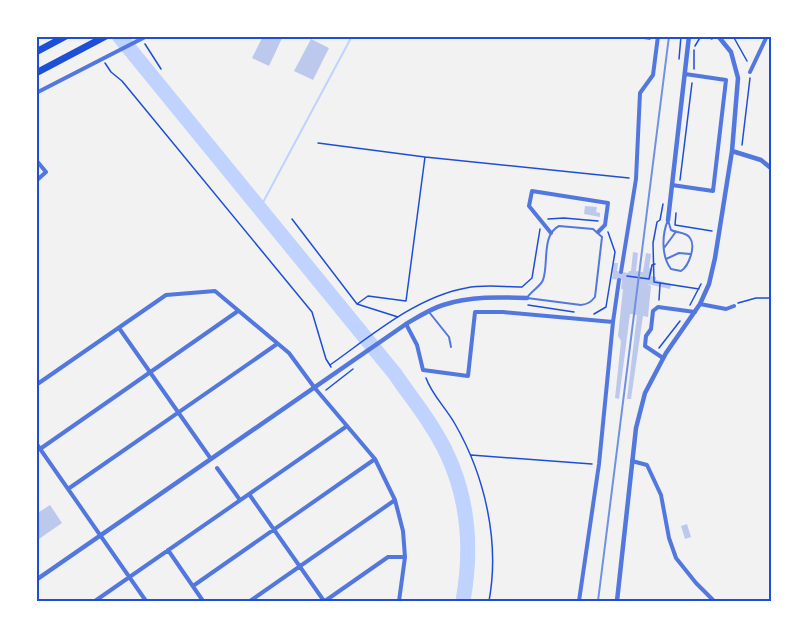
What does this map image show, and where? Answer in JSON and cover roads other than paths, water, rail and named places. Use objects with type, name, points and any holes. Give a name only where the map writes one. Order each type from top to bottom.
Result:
[{"type":"highway","points":[[36,52],[66,36]]},
{"type":"highway","points":[[36,73],[106,36]]},
{"type":"street","points":[[36,93],[147,36]]},
{"type":"street","points":[[668,220],[689,36]]},
{"type":"street","points":[[617,601],[636,428],[645,393],[663,358],[700,304],[709,284],[715,258],[732,151],[738,78],[731,52],[718,36]]},
{"type":"street","points":[[750,72],[767,36]]},
{"type":"street","points":[[621,272],[636,179],[640,93],[653,75],[658,38]]},
{"type":"street","points":[[671,185],[713,191],[726,80],[685,74]]},
{"type":"street","points":[[732,151],[761,160],[772,169]]},
{"type":"street","points":[[36,160],[46,172],[36,181]]},
{"type":"street","points":[[551,233],[529,206],[532,191],[608,203],[605,225],[598,232]]},
{"type":"street","points":[[579,601],[599,464],[613,322],[620,280]]},
{"type":"street","points":[[36,385],[166,295],[215,291],[289,353],[314,387],[375,459],[395,500],[403,531],[405,557],[399,601]]},
{"type":"street","points":[[36,580],[390,333],[442,305],[483,298],[527,298]]},
{"type":"street","points":[[700,304],[726,309],[734,306]]},
{"type":"street","points":[[663,358],[645,346],[646,336],[651,329],[653,311],[658,307],[695,312]]},
{"type":"street","points":[[40,449],[238,311]]},
{"type":"street","points":[[406,324],[415,338],[423,370],[468,376],[475,312],[503,312],[613,322]]},
{"type":"street","points":[[119,328],[210,459]]},
{"type":"street","points":[[68,489],[277,344]]},
{"type":"street","points":[[95,601],[347,426]]},
{"type":"street","points":[[36,443],[146,601]]},
{"type":"street","points":[[193,586],[375,459]]},
{"type":"street","points":[[632,461],[647,465],[661,495],[669,538],[676,558],[714,601]]},
{"type":"street","points":[[217,468],[240,500]]},
{"type":"street","points":[[249,494],[324,601],[388,557],[405,557]]},
{"type":"street","points":[[250,601],[395,500]]},
{"type":"street","points":[[168,550],[203,601]]},
{"type":"lane","points":[[668,220],[672,230],[687,234],[692,244],[688,265],[681,271],[671,269],[666,260],[664,248],[668,220]]},
{"type":"lane","points":[[559,226],[593,229],[598,232],[602,237],[602,244],[592,301],[581,305],[527,298],[543,279],[551,233],[559,226]]},
{"type":"lane","points":[[664,248],[676,232]]},
{"type":"lane","points":[[666,260],[679,253],[690,254]]},
{"type":"lane","points":[[429,312],[449,338],[451,347]]},
{"type":"waterway","points":[[119,36],[395,374],[432,427],[453,468],[465,511],[468,556],[463,601]]},
{"type":"waterway","points":[[260,208],[352,36]]},
{"type":"railway","points":[[598,601],[669,36]]}]
